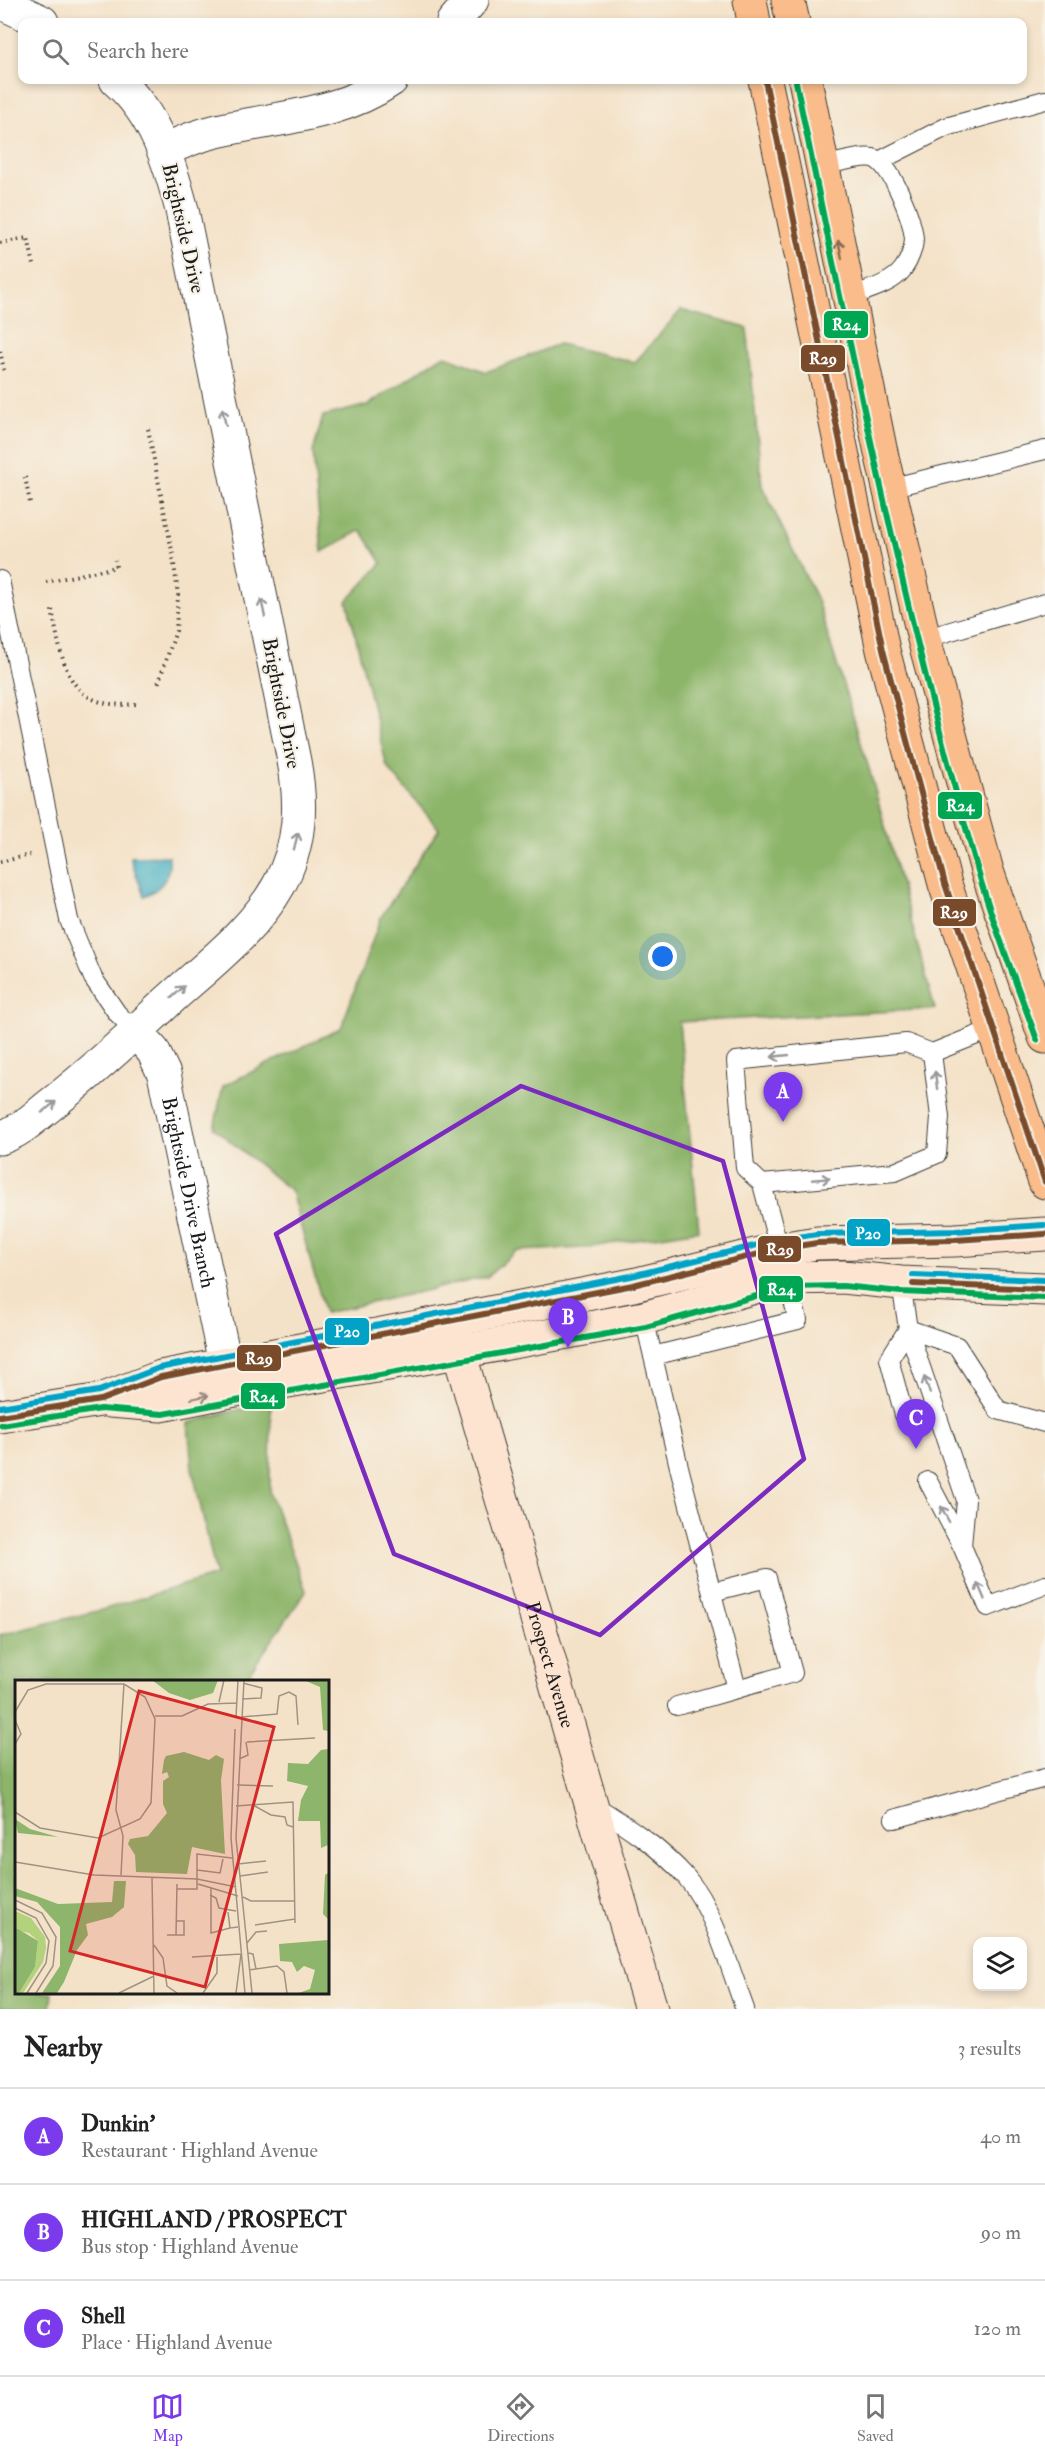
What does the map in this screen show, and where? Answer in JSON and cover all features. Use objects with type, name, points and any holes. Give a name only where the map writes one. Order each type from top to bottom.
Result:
[{"type":"main road","points":[[750,0],[753,18]]},
{"type":"main road","points":[[788,0],[792,18]]},
{"type":"main road","points":[[766,84],[883,650],[945,884],[1045,1182]]},
{"type":"main road","points":[[806,84],[889,488],[924,639],[987,871],[1045,1037]]},
{"type":"main road","points":[[100,1400],[161,1405],[644,1318],[783,1263],[817,1243],[955,1240],[1045,1234]]},
{"type":"main road","points":[[0,1416],[100,1400],[161,1377],[454,1318],[633,1285],[783,1263],[843,1277],[901,1283],[1045,1289]]},
{"type":"main road","name":"Prospect Avenue","points":[[454,1318],[459,1352],[651,2009]]},
{"type":"street","points":[[456,18],[472,0]]},
{"type":"street","points":[[0,2],[34,18]]},
{"type":"street","name":"Brightside Drive","points":[[0,1138],[21,1128],[75,1086],[253,922],[269,902],[290,862],[299,826],[299,785],[182,210],[165,150],[145,113],[120,84]]},
{"type":"street","name":"Brightside Drive","points":[[165,150],[217,131],[276,122],[330,109],[359,98],[384,84]]},
{"type":"street","name":"Brightside Drive Branch","points":[[136,1032],[153,1050],[164,1074],[225,1363]]},
{"type":"lane","points":[[879,161],[946,128],[1045,100]]},
{"type":"lane","points":[[822,166],[865,157],[879,161],[892,179],[910,218],[913,248],[904,268],[895,277],[851,297]]},
{"type":"lane","points":[[889,488],[1045,450]]},
{"type":"lane","points":[[0,580],[69,920],[85,963],[100,991],[136,1032]]},
{"type":"lane","points":[[924,639],[1045,603]]},
{"type":"lane","points":[[654,1356],[798,1320],[762,1184],[745,1168],[736,1060],[906,1043],[932,1053],[992,1029]]},
{"type":"lane","points":[[762,1184],[895,1172],[937,1154],[940,1117],[932,1053]]},
{"type":"lane","points":[[901,1283],[908,1329],[966,1500],[962,1546]]},
{"type":"lane","points":[[644,1318],[737,1689]]},
{"type":"lane","points":[[904,1415],[889,1359],[908,1329]]},
{"type":"lane","points":[[908,1329],[957,1346],[998,1410],[1045,1423]]},
{"type":"lane","points":[[928,1481],[962,1546],[988,1607],[1045,1585]]},
{"type":"lane","points":[[677,1706],[793,1673],[767,1578],[712,1592]]},
{"type":"lane","points":[[894,1819],[1045,1778]]},
{"type":"lane","points":[[592,1804],[622,1822],[687,1878],[716,1930],[745,2009]]},
{"type":"path","points":[[0,243],[28,238],[34,265]]},
{"type":"path","points":[[0,351],[4,370]]},
{"type":"path","points":[[148,429],[173,556],[178,595],[176,631],[157,687]]},
{"type":"path","points":[[25,477],[30,503]]},
{"type":"path","points":[[46,582],[116,567],[115,560]]},
{"type":"path","points":[[52,610],[63,663],[72,680],[91,698],[102,704],[118,706],[135,704]]},
{"type":"path","points":[[0,862],[54,850]]},
{"type":"highlighted area","points":[[521,1086],[723,1161],[804,1459],[600,1635],[394,1554],[276,1234]]},
{"type":"green space","points":[[681,310],[747,328],[762,486],[817,600],[870,772],[935,1009],[679,1022],[699,1230],[584,1248],[516,1251],[487,1277],[325,1313],[291,1191],[214,1128],[223,1086],[341,1028],[381,917],[439,829],[387,767],[347,601],[382,563],[361,530],[322,552],[313,452],[323,416],[368,405],[444,355],[486,372],[559,344],[635,362]]},
{"type":"green space","points":[[271,1401],[270,1493],[306,1591],[245,1680],[15,1680],[15,1994],[52,1994],[50,2009],[0,2009],[0,1635],[105,1609],[216,1575],[192,1468],[188,1423]]},
{"type":"water","points":[[169,856],[167,876],[164,881],[156,890],[144,896],[130,857]]},
{"type":"transit line","name":"R29","points":[[766,84],[883,650],[945,884],[1045,1182]]},
{"type":"transit line","name":"R24","points":[[796,84],[879,478],[926,675],[984,892],[1037,1040]]},
{"type":"transit line","name":"P20","points":[[0,1407],[99,1391],[159,1368],[631,1276],[778,1240],[817,1234],[955,1231],[1044,1225]]},
{"type":"transit line","name":"R29","points":[[0,1416],[101,1400],[161,1377],[633,1285],[779,1249],[817,1243],[955,1240],[1045,1234]]},
{"type":"transit line","name":"P20","points":[[913,1275],[1045,1280]]},
{"type":"transit line","name":"R29","points":[[913,1284],[1045,1289]]},
{"type":"transit line","name":"R24","points":[[1,1425],[101,1409],[163,1414],[646,1327],[788,1287],[843,1286],[901,1292],[1045,1298]]},
{"type":"place","name":"Dunkin'","points":[[783,1122]]},
{"type":"place","name":"HIGHLAND / PROSPECT","points":[[568,1348]]},
{"type":"place","name":"Shell","points":[[916,1449]]}]
